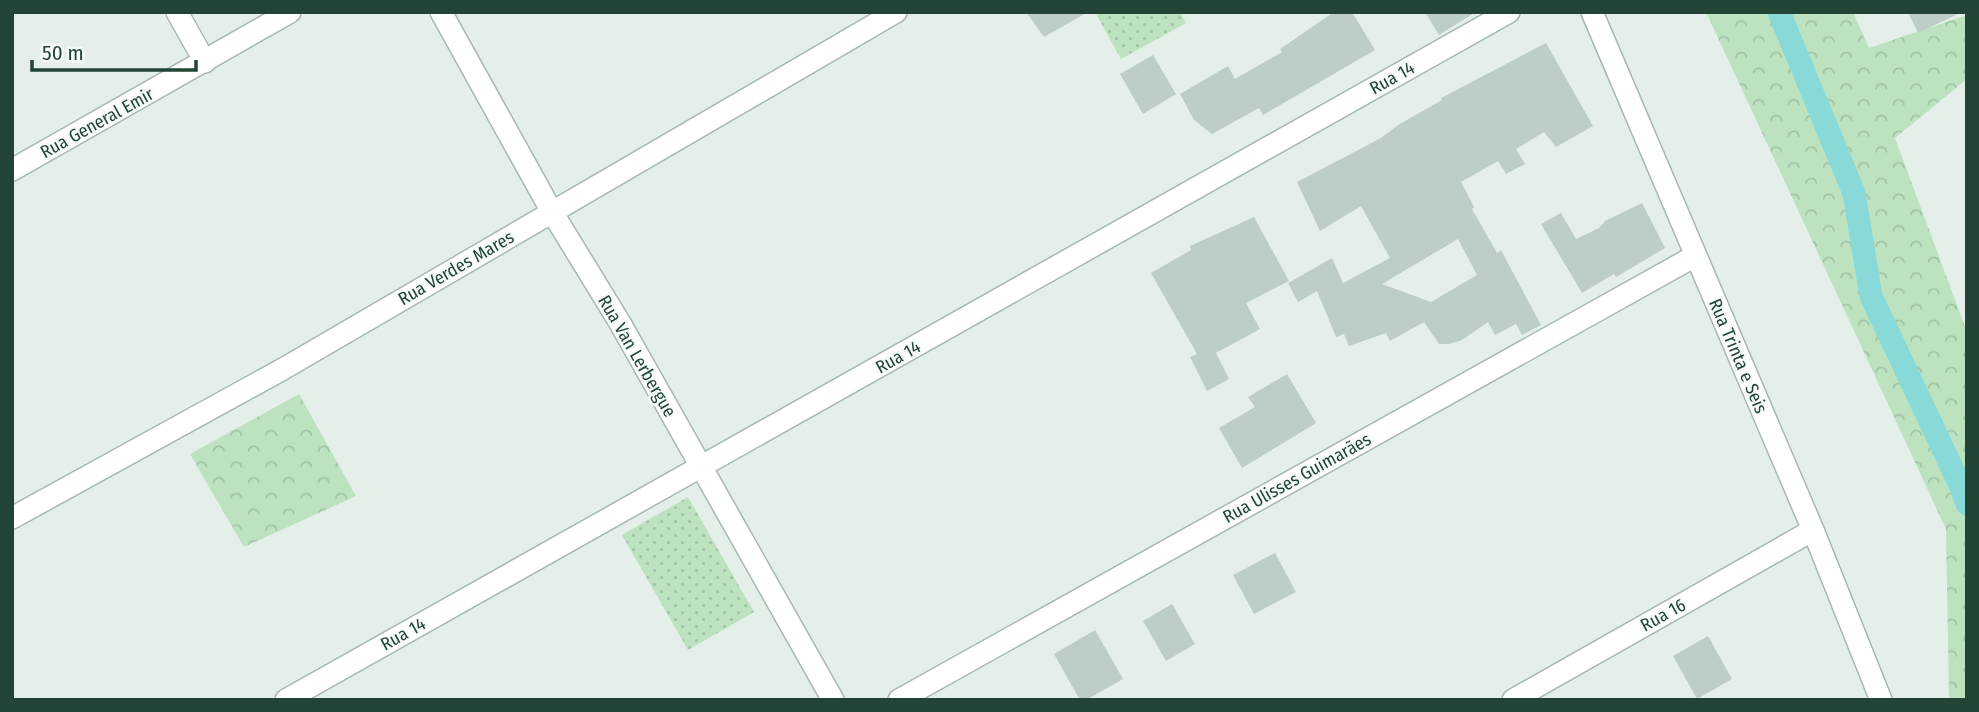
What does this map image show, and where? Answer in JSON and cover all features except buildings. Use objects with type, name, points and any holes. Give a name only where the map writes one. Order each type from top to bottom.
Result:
[{"type":"street","points":[[177,12],[205,62]]},
{"type":"street","name":"Rua General Emir","points":[[12,170],[290,12]]},
{"type":"street","name":"Rua Van Lerbergue","points":[[441,12],[552,212],[620,323],[833,700]]},
{"type":"street","name":"Rua Verdes Mares","points":[[12,519],[283,369],[896,12]]},
{"type":"street","name":"Rua 14","points":[[286,700],[1509,12]]},
{"type":"street","name":"Rua Trinta e Seis","points":[[1592,12],[1813,530],[1881,700]]},
{"type":"street","name":"Rua Ulisses Guimarães","points":[[900,700],[1695,256]]},
{"type":"street","name":"Rua 16","points":[[1513,700],[1813,530]]},
{"type":"green space","points":[[1095,12],[1180,12],[1186,23],[1121,59]]},
{"type":"green space","points":[[1706,12],[1853,12],[1869,48],[1967,15],[1967,79],[1895,138],[1967,332],[1967,700],[1949,700],[1946,529]]},
{"type":"green space","points":[[299,394],[356,496],[244,547],[190,454]]},
{"type":"green space","points":[[688,497],[754,612],[688,650],[622,535]]},
{"type":"waterway","points":[[1779,12],[1854,193],[1871,296],[1967,504]]}]
